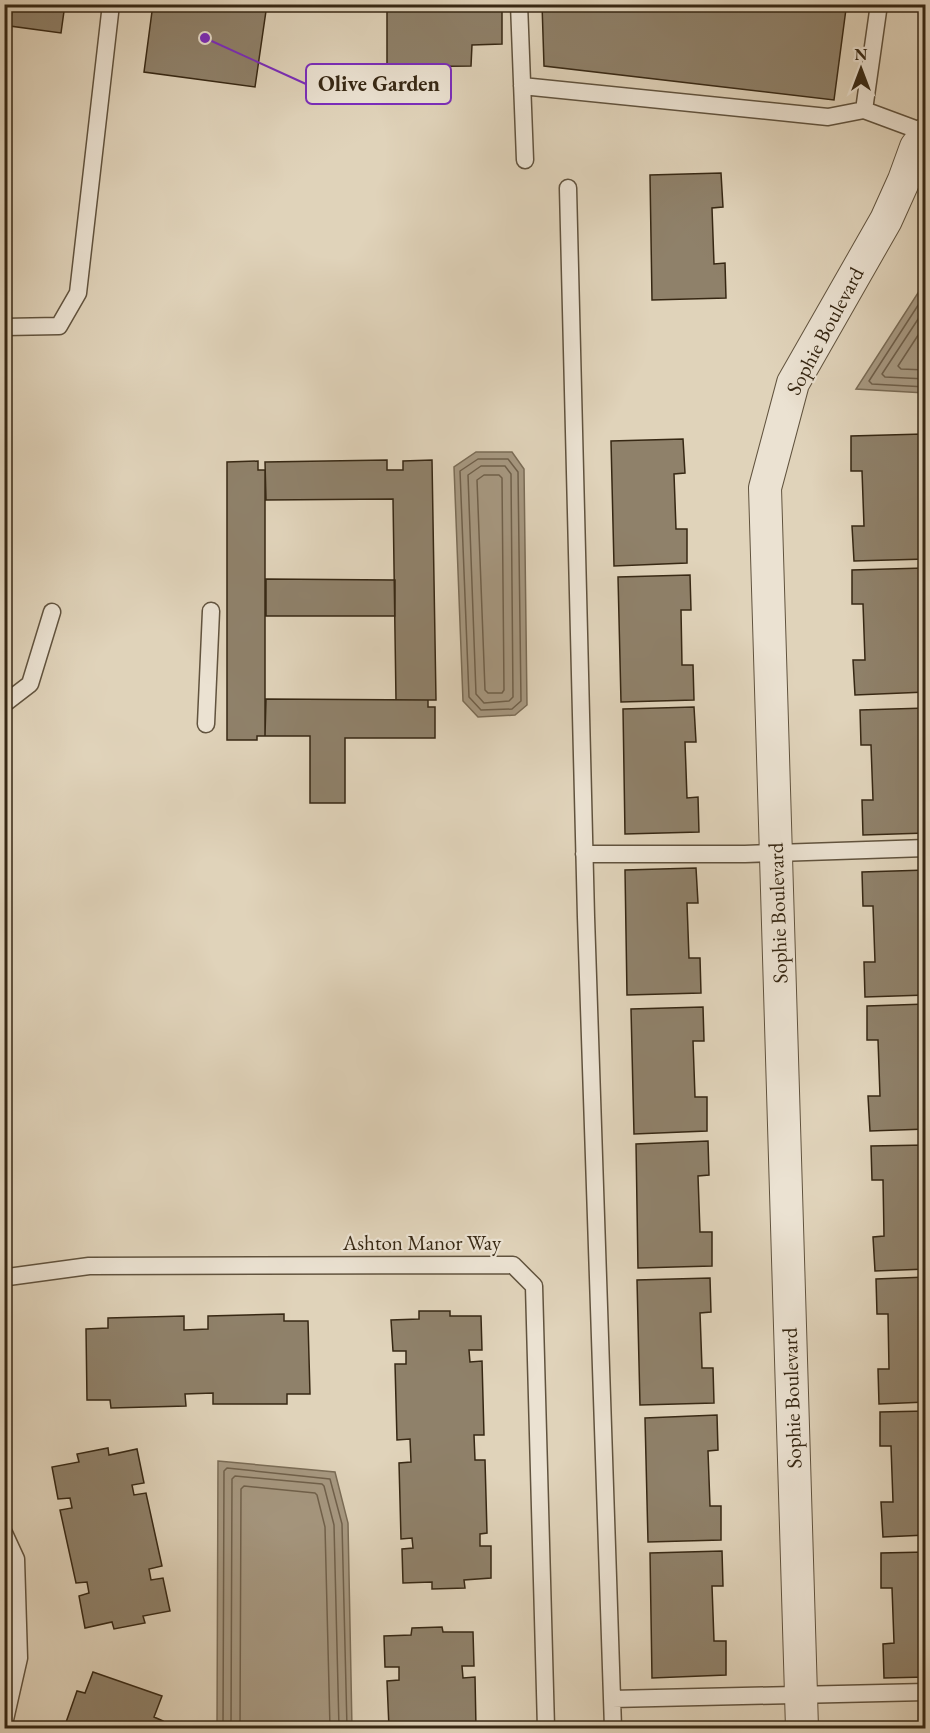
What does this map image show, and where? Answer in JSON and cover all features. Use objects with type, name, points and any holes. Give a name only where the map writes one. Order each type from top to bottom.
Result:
[{"type":"street","name":"Sophie Boulevard","points":[[802,1728],[765,488],[793,384],[886,220],[916,147],[926,133]]},
{"type":"lane","points":[[4,327],[59,326],[78,293],[111,4]]},
{"type":"lane","points":[[519,4],[525,159]]},
{"type":"lane","points":[[864,110],[879,4]]},
{"type":"lane","points":[[522,86],[828,117],[864,110],[926,133]]},
{"type":"lane","points":[[568,188],[584,854],[613,1728]]},
{"type":"lane","points":[[206,724],[211,611]]},
{"type":"lane","points":[[4,704],[30,684],[52,612]]},
{"type":"lane","points":[[584,854],[776,853],[926,848]]},
{"type":"lane","name":"Ashton Manor Way","points":[[4,1279],[89,1266],[513,1265],[534,1286],[546,1728]]},
{"type":"lane","points":[[4,1533],[16,1559],[19,1658],[4,1724]]},
{"type":"lane","points":[[612,1699],[926,1692]]},
{"type":"water","points":[[925,282],[925,393],[856,389]]},
{"type":"water","points":[[476,452],[512,452],[524,469],[527,705],[515,715],[478,717],[463,701],[454,467]]},
{"type":"water","points":[[218,1461],[335,1472],[348,1523],[352,1728],[217,1728]]},
{"type":"building","points":[[13,4],[65,4],[61,33],[10,26]]},
{"type":"building","points":[[153,4],[267,4],[255,87],[144,72]]},
{"type":"building","points":[[387,4],[502,4],[502,44],[472,45],[471,66],[387,67]]},
{"type":"building","points":[[542,4],[812,4],[846,9],[834,100],[544,66]]},
{"type":"building","points":[[721,173],[723,207],[712,208],[714,264],[725,263],[726,298],[652,300],[650,175]]},
{"type":"building","points":[[923,434],[926,559],[854,561],[852,526],[864,526],[862,471],[851,471],[851,436]]},
{"type":"building","points":[[683,439],[685,473],[674,474],[676,529],[687,529],[687,563],[614,566],[611,441]]},
{"type":"building","points":[[387,460],[387,470],[403,470],[403,461],[432,460],[436,700],[396,700],[393,499],[266,500],[265,462]]},
{"type":"building","points":[[258,461],[258,470],[265,470],[265,736],[257,736],[257,740],[227,740],[227,462]]},
{"type":"building","points":[[924,568],[926,692],[855,695],[853,660],[865,660],[863,604],[852,604],[852,570]]},
{"type":"building","points":[[690,575],[691,610],[681,610],[682,665],[693,665],[694,700],[621,702],[618,577]]},
{"type":"building","points":[[266,579],[395,580],[395,616],[266,616]]},
{"type":"building","points":[[266,699],[428,700],[428,707],[435,707],[435,738],[345,738],[345,803],[310,803],[310,736],[265,736]]},
{"type":"building","points":[[694,707],[696,742],[685,742],[687,798],[698,797],[699,832],[625,834],[623,709]]},
{"type":"building","points":[[926,708],[926,833],[863,835],[862,800],[873,800],[871,745],[861,745],[860,710]]},
{"type":"building","points":[[696,868],[698,903],[687,903],[689,958],[700,958],[701,993],[627,995],[625,870]]},
{"type":"building","points":[[926,870],[926,995],[865,997],[864,962],[875,962],[873,906],[863,906],[862,872]]},
{"type":"building","points":[[926,1004],[926,1129],[870,1131],[868,1096],[880,1096],[878,1040],[867,1040],[867,1006]]},
{"type":"building","points":[[703,1007],[704,1041],[693,1041],[695,1097],[707,1097],[707,1131],[634,1134],[631,1009]]},
{"type":"building","points":[[708,1141],[709,1175],[698,1176],[700,1232],[712,1232],[712,1266],[638,1268],[636,1144]]},
{"type":"building","points":[[926,1145],[926,1269],[875,1271],[873,1237],[884,1236],[883,1180],[872,1180],[871,1146]]},
{"type":"building","points":[[926,1277],[926,1402],[879,1404],[878,1369],[889,1369],[888,1314],[877,1314],[876,1279]]},
{"type":"building","points":[[710,1278],[711,1312],[700,1313],[702,1368],[713,1368],[714,1403],[640,1405],[637,1280]]},
{"type":"building","points":[[419,1311],[450,1311],[450,1316],[481,1316],[482,1350],[469,1350],[470,1362],[482,1361],[484,1435],[474,1435],[475,1460],[485,1460],[487,1533],[480,1534],[480,1546],[491,1546],[491,1578],[464,1580],[465,1588],[432,1589],[432,1582],[403,1583],[402,1549],[413,1548],[412,1538],[401,1539],[399,1463],[411,1462],[410,1439],[397,1440],[395,1364],[406,1364],[406,1351],[393,1351],[391,1320],[419,1319]]},
{"type":"building","points":[[284,1314],[284,1321],[308,1321],[310,1394],[287,1394],[287,1404],[213,1404],[213,1393],[185,1394],[186,1406],[111,1408],[110,1400],[87,1400],[86,1329],[108,1328],[108,1318],[184,1316],[184,1330],[208,1329],[208,1316]]},
{"type":"building","points":[[926,1411],[926,1535],[883,1537],[881,1502],[893,1502],[891,1446],[880,1446],[880,1412]]},
{"type":"building","points":[[717,1415],[718,1450],[708,1451],[710,1506],[721,1506],[721,1540],[648,1542],[645,1418]]},
{"type":"building","points":[[108,1448],[109,1455],[137,1449],[144,1483],[132,1485],[134,1495],[146,1493],[162,1566],[149,1569],[151,1580],[163,1578],[170,1611],[143,1616],[145,1623],[114,1629],[112,1622],[85,1628],[79,1596],[89,1593],[87,1582],[76,1583],[60,1510],[72,1508],[70,1498],[58,1499],[52,1467],[79,1462],[77,1454]]},
{"type":"building","points":[[722,1551],[723,1586],[712,1586],[714,1641],[726,1641],[726,1675],[652,1678],[650,1553]]},
{"type":"building","points":[[926,1552],[926,1677],[884,1678],[883,1644],[894,1643],[892,1588],[881,1588],[881,1553]]},
{"type":"building","points":[[442,1627],[443,1632],[473,1632],[474,1666],[462,1666],[463,1678],[475,1677],[476,1728],[389,1728],[387,1681],[399,1680],[399,1667],[385,1667],[384,1636],[411,1635],[412,1628]]},
{"type":"building","points":[[93,1672],[162,1696],[154,1717],[163,1721],[160,1728],[64,1728],[77,1691],[85,1693]]},
{"type":"place","name":"Olive Garden","points":[[205,38]]}]
